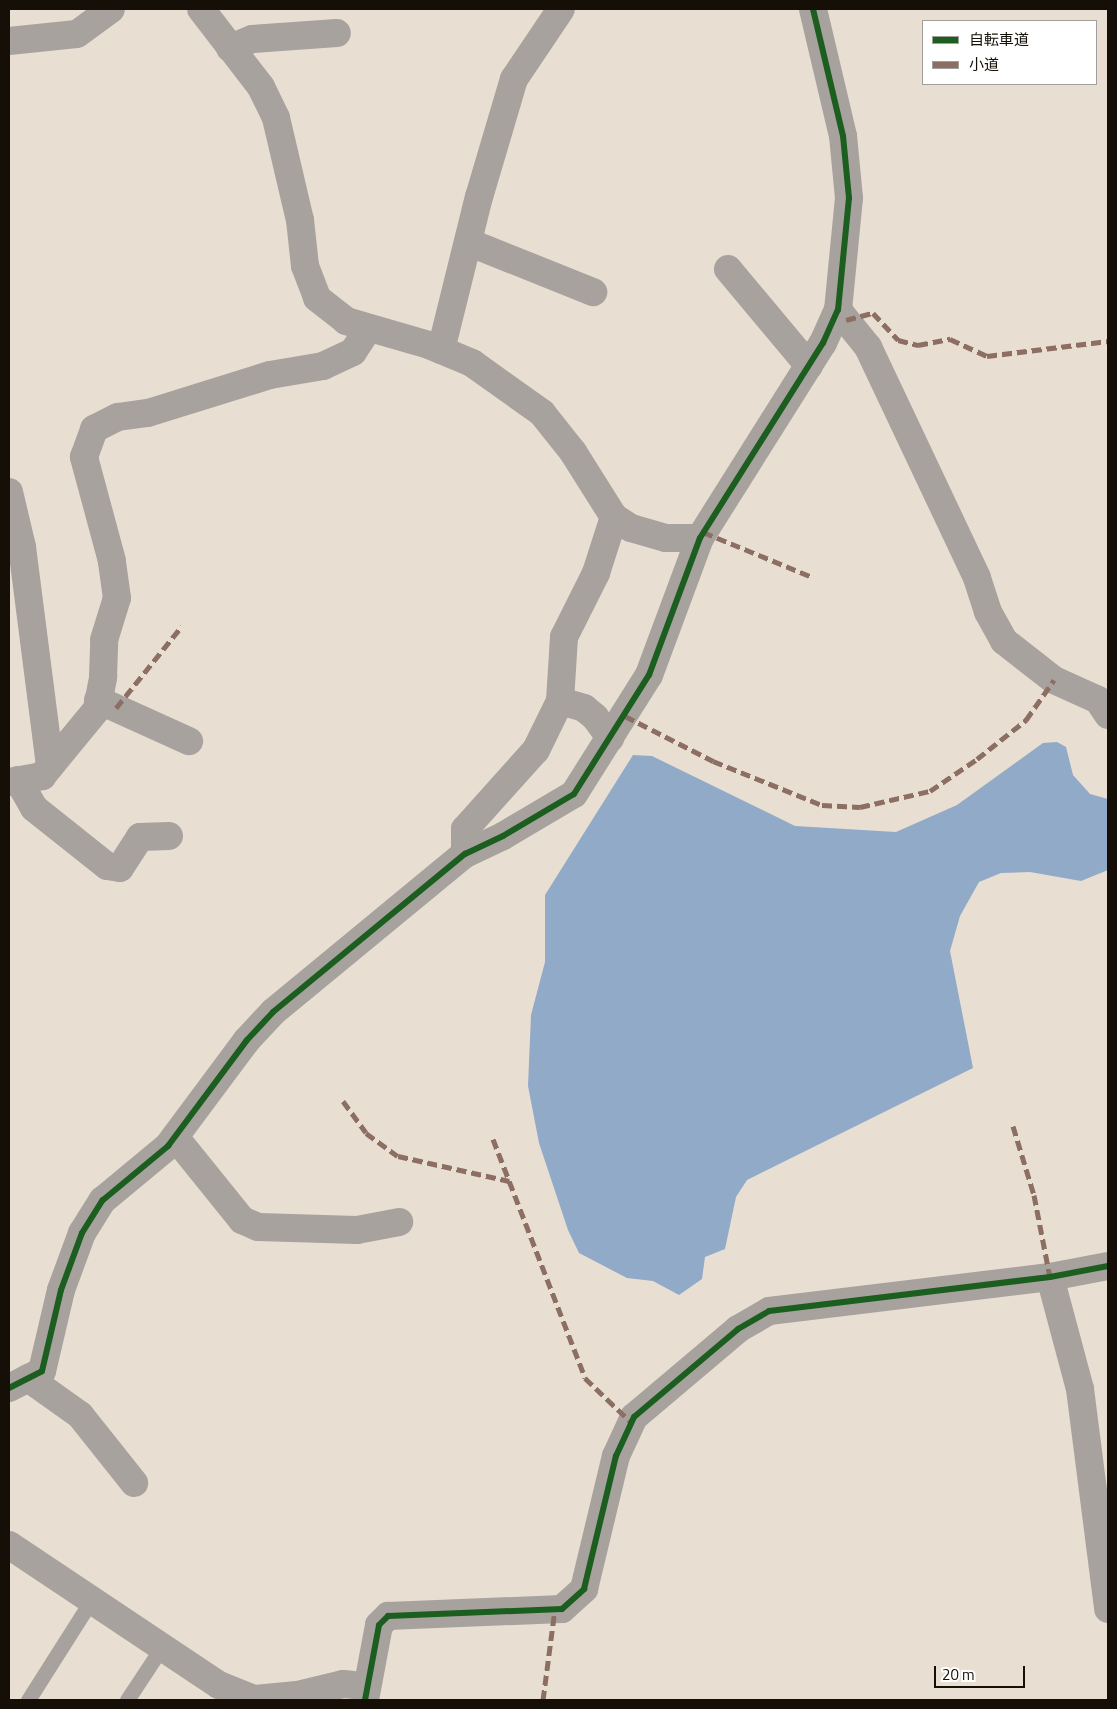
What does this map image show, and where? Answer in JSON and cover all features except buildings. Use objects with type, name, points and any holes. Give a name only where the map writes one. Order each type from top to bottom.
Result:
[{"type":"street","points":[[9,41],[77,34],[111,9]]},
{"type":"street","points":[[201,9],[261,87],[276,118],[300,220],[305,266],[317,298],[346,321],[441,350],[472,363],[542,413],[574,452],[614,517],[631,528],[666,538],[700,538]]},
{"type":"street","points":[[441,350],[468,242],[514,79],[561,9]]},
{"type":"street","points":[[19,1383],[42,1371],[61,1290],[82,1234],[103,1200],[175,1137],[247,1040],[273,1012],[465,854],[574,794],[649,675],[700,538],[809,366],[838,310],[849,198],[843,136],[813,9]]},
{"type":"street","points":[[230,48],[252,39],[337,33]]},
{"type":"street","points":[[468,242],[593,292]]},
{"type":"street","points":[[728,269],[809,366]]},
{"type":"street","points":[[838,310],[868,347],[977,578],[988,612],[1004,641],[1054,680],[1105,700]]},
{"type":"street","points":[[169,836],[140,837],[120,868],[107,866],[34,808],[14,781],[42,776],[96,709],[103,677],[104,640],[117,598],[112,561],[84,457],[94,429],[118,417],[148,413],[261,377],[323,366],[353,352],[368,329]]},
{"type":"street","points":[[9,492],[22,547],[50,766]]},
{"type":"street","points":[[465,854],[465,828],[536,750],[560,701],[564,637],[596,573],[614,517]]},
{"type":"street","points":[[98,700],[189,741]]},
{"type":"street","points":[[560,701],[584,708],[595,717],[610,738]]},
{"type":"street","points":[[175,1137],[242,1220],[258,1227],[357,1230],[399,1222]]},
{"type":"street","points":[[9,1546],[92,1599],[219,1685],[254,1699],[296,1696],[343,1684],[366,1693],[380,1625],[388,1616],[562,1609],[584,1589],[616,1456],[634,1417],[738,1329],[769,1311],[1050,1277],[1108,1266]]},
{"type":"street","points":[[1050,1277],[1080,1389],[1108,1609]]},
{"type":"street","points":[[19,1383],[80,1415],[134,1483]]},
{"type":"lane","points":[[28,1700],[92,1599]]},
{"type":"lane","points":[[127,1700],[162,1647]]},
{"type":"water","points":[[1057,742],[1066,747],[1073,775],[1090,794],[1108,799],[1108,870],[1081,881],[1030,872],[1001,873],[979,882],[960,916],[950,951],[973,1068],[747,1180],[736,1197],[725,1249],[705,1257],[702,1279],[679,1295],[653,1281],[627,1278],[579,1253],[568,1230],[539,1143],[528,1086],[531,1015],[545,962],[545,895],[633,755],[652,756],[795,826],[896,832],[957,805],[1043,743]]},
{"type":"marked path","points":[[846,320],[873,313],[898,340],[918,345],[950,339],[987,356],[1108,341]]},
{"type":"marked path","points":[[703,532],[812,577]]},
{"type":"marked path","points":[[116,708],[182,626]]},
{"type":"marked path","points":[[625,716],[713,761],[822,805],[860,807],[930,791],[977,759],[1026,720],[1054,680]]},
{"type":"marked path","points":[[343,1101],[366,1133],[398,1156],[509,1181]]},
{"type":"marked path","points":[[1013,1126],[1034,1195],[1050,1277]]},
{"type":"marked path","points":[[493,1139],[585,1378],[632,1423]]},
{"type":"marked path","points":[[543,1700],[555,1609]]},
{"type":"cycle path","points":[[9,1388],[42,1371],[61,1290],[82,1233],[103,1200],[168,1146],[247,1040],[273,1012],[465,854],[503,836],[574,794],[649,675],[700,538],[823,343],[838,310],[849,198],[843,136],[813,9]]},
{"type":"cycle path","points":[[365,1700],[379,1625],[388,1616],[562,1609],[584,1589],[616,1456],[634,1417],[738,1329],[769,1311],[1050,1277],[1108,1266]]}]
